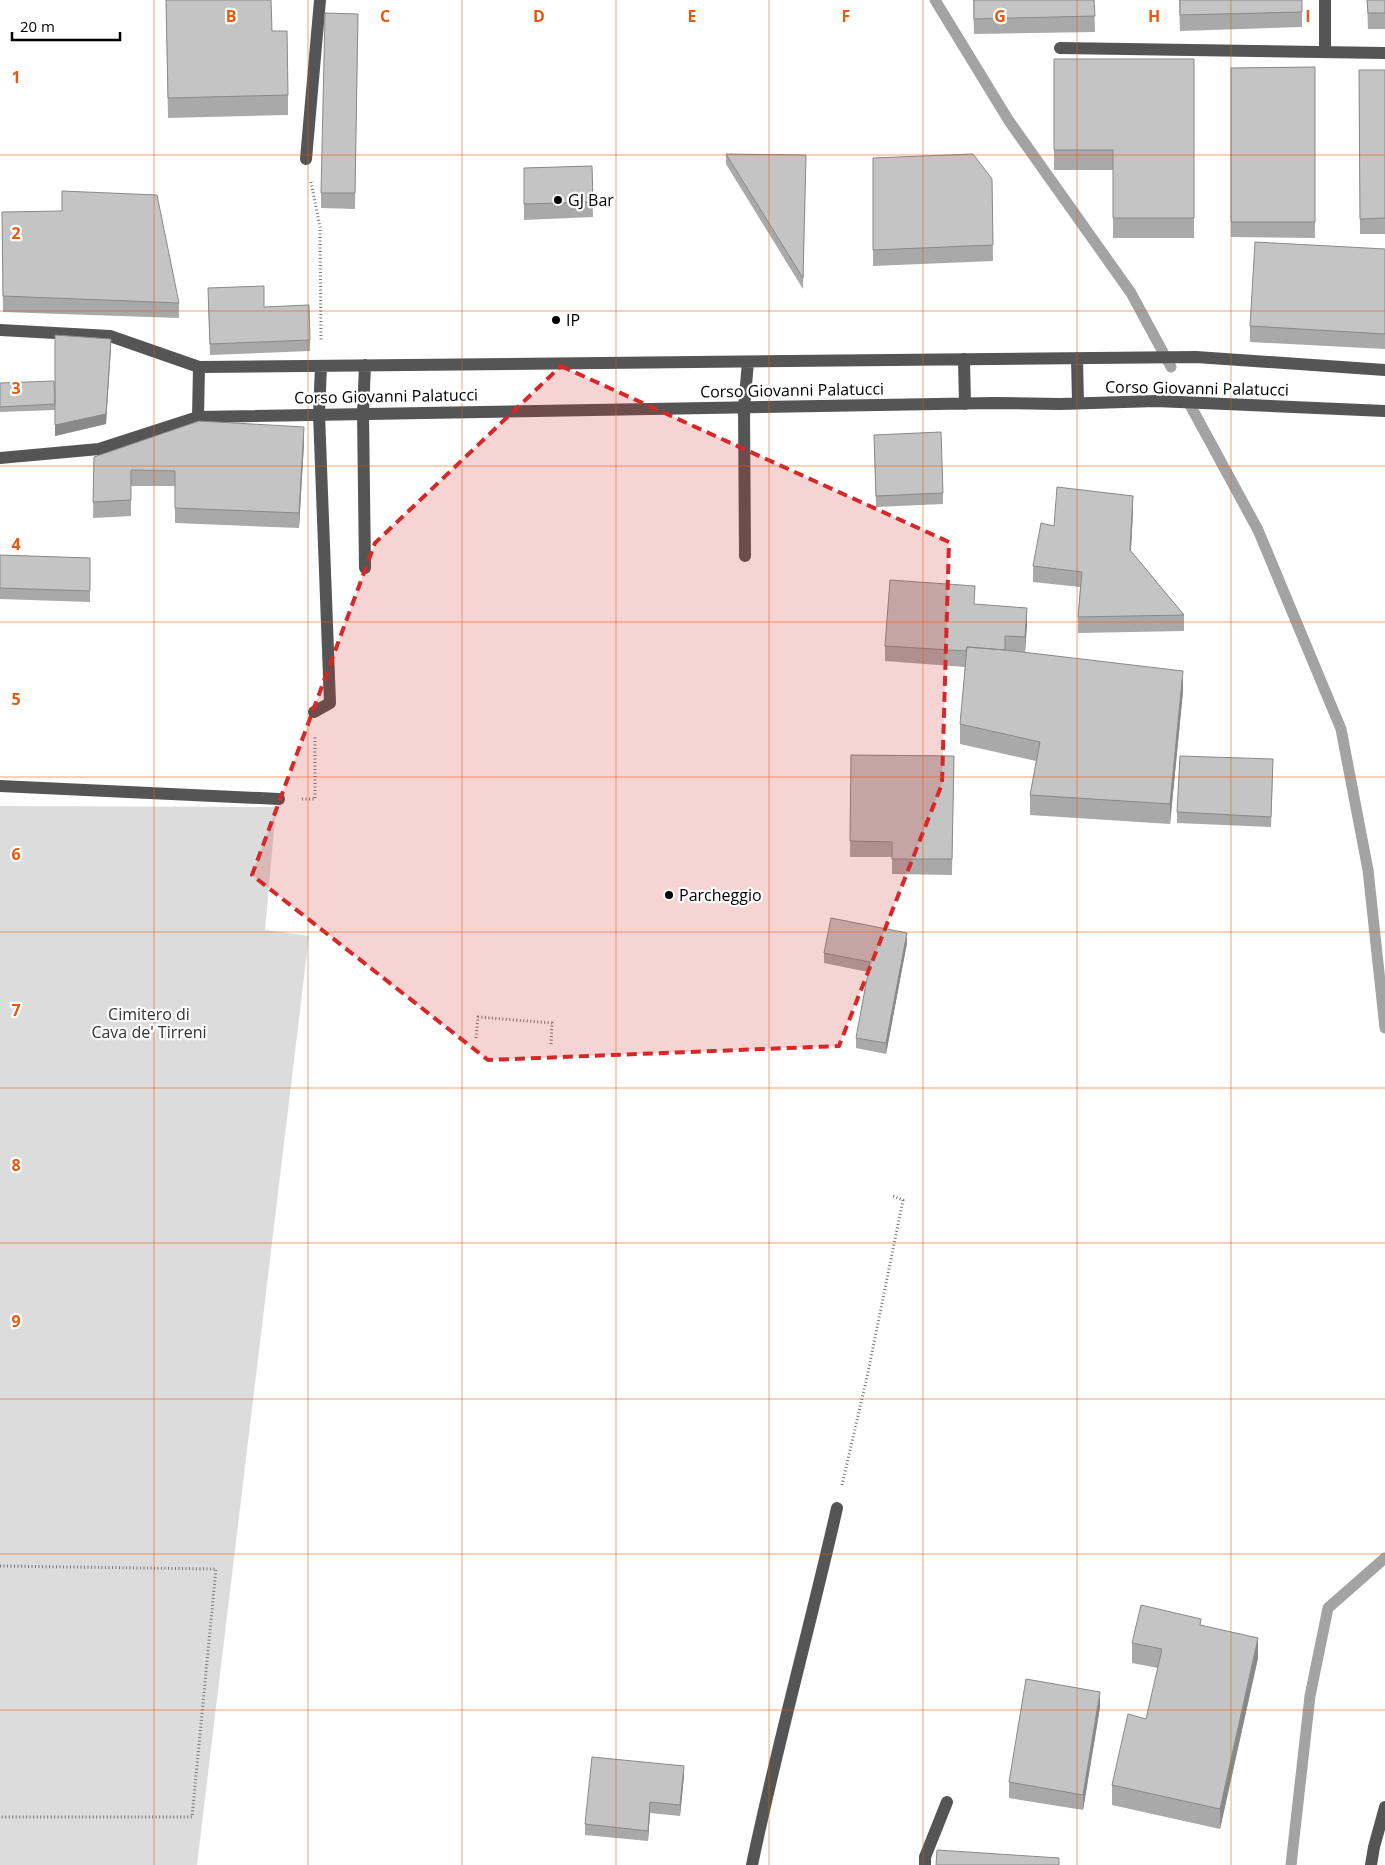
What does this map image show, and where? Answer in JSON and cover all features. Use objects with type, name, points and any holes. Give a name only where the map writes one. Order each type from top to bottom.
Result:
[{"type":"street","points":[[306,159],[320,0]]},
{"type":"street","points":[[1325,0],[1325,52]]},
{"type":"street","points":[[1060,48],[1385,53]]},
{"type":"street","name":"Corso Giovanni Palatucci","points":[[0,330],[110,336],[199,367],[1196,357],[1385,370]]},
{"type":"street","points":[[1077,358],[1078,403]]},
{"type":"street","points":[[964,359],[965,404]]},
{"type":"street","points":[[745,556],[744,408],[748,362]]},
{"type":"street","points":[[365,365],[366,568]]},
{"type":"street","points":[[314,712],[330,703],[319,414],[321,366]]},
{"type":"street","points":[[198,417],[199,367]]},
{"type":"street","name":"Corso Giovanni Palatucci","points":[[0,458],[99,449],[198,417],[1156,401],[1385,411]]},
{"type":"street","points":[[0,786],[279,799]]},
{"type":"street","points":[[752,1865],[767,1792],[818,1595],[837,1508]]},
{"type":"street","points":[[925,1865],[925,1858],[948,1802]]},
{"type":"street","points":[[1372,1865],[1374,1848],[1385,1807]]},
{"type":"path","points":[[306,159],[320,227],[321,366]]},
{"type":"path","points":[[279,799],[315,799],[314,712]]},
{"type":"path","points":[[476,1038],[478,1017],[552,1023],[551,1045]]},
{"type":"path","points":[[837,1508],[867,1377],[903,1200],[893,1196]]},
{"type":"path","points":[[0,1566],[216,1568],[192,1818],[0,1817]]},
{"type":"highlighted area","points":[[561,366],[949,542],[942,784],[839,1046],[488,1060],[252,875],[375,543]]},
{"type":"green space","name":"Cimitero di Cava de' Tirreni","points":[[0,806],[276,807],[265,930],[309,936],[197,1865],[0,1865]]},
{"type":"building","points":[[166,0],[271,0],[272,31],[287,31],[288,95],[168,98]]},
{"type":"building","points":[[974,0],[1094,0],[1095,16],[974,19]]},
{"type":"building","points":[[1180,0],[1302,0],[1302,12],[1180,15]]},
{"type":"building","points":[[1367,0],[1385,0],[1385,13],[1368,13]]},
{"type":"building","points":[[325,13],[358,14],[355,193],[321,193]]},
{"type":"building","points":[[1054,59],[1194,59],[1194,218],[1113,218],[1113,150],[1054,150]]},
{"type":"building","points":[[1315,67],[1315,222],[1231,222],[1231,68]]},
{"type":"building","points":[[1359,70],[1385,70],[1385,218],[1360,219]]},
{"type":"building","points":[[726,154],[806,155],[803,278]]},
{"type":"building","points":[[973,154],[992,179],[993,245],[873,250],[873,158]]},
{"type":"building","points":[[592,166],[593,202],[524,204],[524,168]]},
{"type":"building","points":[[62,191],[157,195],[179,303],[3,296],[2,212],[62,211]]},
{"type":"building","points":[[1255,242],[1385,249],[1385,334],[1250,326]]},
{"type":"building","points":[[264,286],[264,307],[309,305],[310,340],[210,344],[208,288]]},
{"type":"building","points":[[55,335],[111,339],[106,414],[55,425]]},
{"type":"building","points":[[54,381],[55,404],[0,407],[0,383]]},
{"type":"building","points":[[199,421],[304,427],[299,513],[175,508],[175,471],[131,470],[131,500],[93,502],[94,457]]},
{"type":"building","points":[[941,432],[943,493],[876,496],[874,435]]},
{"type":"building","points":[[1057,487],[1133,496],[1130,550],[1184,615],[1078,617],[1082,572],[1033,566],[1041,523],[1054,526]]},
{"type":"building","points":[[0,555],[90,558],[90,591],[0,588]]},
{"type":"building","points":[[890,580],[975,586],[974,604],[1027,608],[1025,637],[1005,636],[1005,650],[967,647],[966,651],[885,646]]},
{"type":"building","points":[[967,647],[1183,671],[1170,804],[1030,795],[1040,742],[960,724]]},
{"type":"building","points":[[851,755],[954,756],[952,859],[892,859],[892,842],[850,841]]},
{"type":"building","points":[[1180,756],[1273,759],[1271,817],[1177,812]]},
{"type":"building","points":[[831,918],[907,933],[886,1043],[856,1038],[870,962],[824,953]]},
{"type":"building","points":[[1141,1605],[1201,1619],[1200,1625],[1258,1638],[1220,1809],[1112,1785],[1128,1714],[1146,1719],[1162,1649],[1132,1643]]},
{"type":"building","points":[[1026,1679],[1100,1692],[1083,1795],[1009,1782]]},
{"type":"building","points":[[592,1757],[684,1766],[680,1805],[650,1802],[648,1831],[585,1824]]},
{"type":"building","points":[[937,1850],[1059,1858],[1059,1865],[936,1865]]},
{"type":"waterway","points":[[935,0],[1009,121],[1131,293],[1171,367]]},
{"type":"waterway","points":[[1189,403],[1258,530],[1341,729],[1368,870],[1385,1028]]},
{"type":"waterway","points":[[1291,1865],[1310,1696],[1328,1608],[1385,1558]]},
{"type":"place","name":"GJ Bar","points":[[558,200]]},
{"type":"place","name":"IP","points":[[556,320]]},
{"type":"place","name":"Parcheggio","points":[[669,895]]}]
